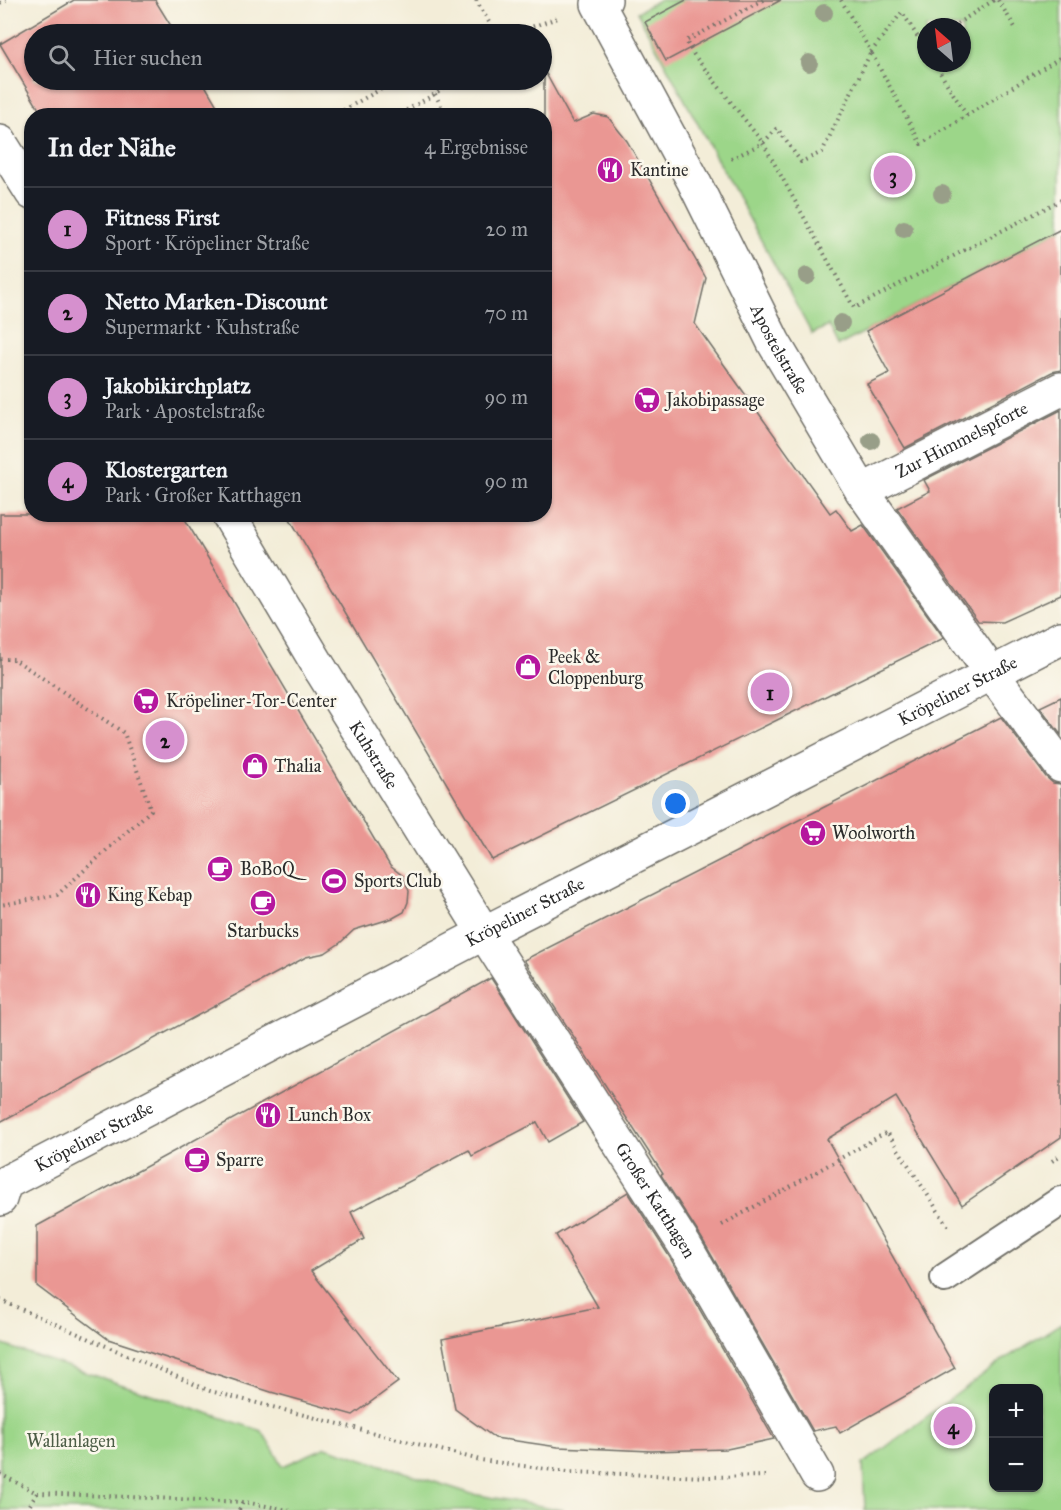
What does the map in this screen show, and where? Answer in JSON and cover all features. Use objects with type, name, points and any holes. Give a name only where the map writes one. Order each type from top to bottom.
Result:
[{"type":"street","name":"Apostelstraße","points":[[601,2],[774,343],[862,491],[992,674],[1061,766]]},
{"type":"street","points":[[0,142],[24,180]]},
{"type":"street","name":"Zur Himmelspforte","points":[[862,491],[1061,389]]},
{"type":"street","name":"Kuhstraße","points":[[233,522],[321,670],[484,933]]},
{"type":"street","name":"Kröpeliner Straße","points":[[0,1199],[5,1183],[484,933],[1061,638]]},
{"type":"street","name":"Großer Katthagen","points":[[484,933],[685,1246],[817,1475]]},
{"type":"lane","points":[[945,1278],[1061,1202]]},
{"type":"path","points":[[0,3],[6,0]]},
{"type":"path","points":[[476,0],[489,24]]},
{"type":"path","points":[[763,0],[686,41],[694,55],[763,143],[854,308],[1061,200]]},
{"type":"path","points":[[841,0],[921,144],[1061,58]]},
{"type":"path","points":[[967,18],[996,0],[1016,29]]},
{"type":"path","points":[[538,24],[601,2]]},
{"type":"path","points":[[693,180],[763,143],[777,128],[801,162],[822,152],[871,52],[902,12],[917,36]]},
{"type":"path","points":[[940,72],[968,116]]},
{"type":"path","points":[[347,108],[379,90]]},
{"type":"path","points":[[410,108],[440,90]]},
{"type":"path","points":[[435,94],[442,108]]},
{"type":"path","points":[[0,658],[14,659],[124,733],[151,810],[57,895],[0,905]]},
{"type":"path","points":[[685,1246],[887,1132],[950,1230]]},
{"type":"path","points":[[0,1300],[210,1391],[480,1461],[592,1473],[709,1477],[817,1475]]},
{"type":"path","points":[[0,1474],[36,1493],[244,1502],[289,1510]]},
{"type":"path","points":[[27,1510],[36,1493]]},
{"type":"path","points":[[239,1510],[244,1502]]},
{"type":"green space","points":[[659,0],[1061,0],[1061,229],[838,346],[828,326],[812,334],[637,12]]},
{"type":"green space","points":[[1061,1323],[1061,1510],[865,1510],[863,1464],[1000,1362]]},
{"type":"green space","name":"Wallanlagen","points":[[0,1344],[262,1431],[283,1466],[326,1447],[472,1494],[564,1510],[0,1510]]},
{"type":"building","points":[[74,0],[155,0],[170,24],[34,24]]},
{"type":"building","points":[[686,0],[781,0],[666,61],[645,22]]},
{"type":"building","points":[[24,30],[24,84],[0,44]]},
{"type":"building","points":[[552,85],[573,123],[594,114],[608,117],[627,141],[706,278],[695,324],[830,513],[836,509],[852,531],[863,525],[944,638],[492,860],[292,522],[552,522],[552,108],[544,108],[544,90],[552,90]]},
{"type":"building","points":[[27,90],[208,90],[218,108],[38,108]]},
{"type":"building","points":[[1061,229],[1061,370],[1052,372],[905,448],[867,384],[889,373],[866,331]]},
{"type":"building","points":[[1061,410],[1061,595],[1002,622],[978,621],[897,508],[930,491],[924,480]]},
{"type":"building","name":"Kröpeliner-Tor-Center","points":[[0,514],[24,514],[24,522],[187,522],[390,866],[403,876],[409,891],[408,902],[404,912],[393,918],[354,930],[325,953],[306,957],[0,1122]]},
{"type":"building","points":[[1061,697],[1061,735],[1040,707]]},
{"type":"building","points":[[1001,717],[1046,777],[1053,783],[1061,784],[1061,1137],[962,1205],[896,1097],[827,1139],[955,1368],[840,1433],[836,1426],[813,1431],[701,1237],[661,1175],[663,1174],[524,960]]},
{"type":"building","points":[[491,978],[583,1122],[548,1142],[537,1122],[472,1156],[469,1150],[351,1212],[364,1239],[311,1271],[398,1382],[353,1415],[271,1392],[108,1339],[37,1286],[37,1226]]},
{"type":"building","points":[[628,1192],[669,1256],[774,1439],[727,1449],[651,1451],[558,1447],[495,1438],[455,1409],[442,1339],[598,1307],[556,1235]]},
{"type":"place","name":"Kantine","points":[[610,170]]},
{"type":"place","name":"Jakobikirchplatz","points":[[893,175]]},
{"type":"place","name":"Jakobipassage","points":[[647,400]]},
{"type":"place","name":"Peek & Cloppenburg","points":[[528,667]]},
{"type":"place","name":"Fitness First","points":[[770,692]]},
{"type":"place","name":"Kröpeliner-Tor-Center","points":[[146,701]]},
{"type":"place","name":"Netto Marken-Discount","points":[[165,740]]},
{"type":"place","name":"Thalia","points":[[255,766]]},
{"type":"place","name":"Woolworth","points":[[813,833]]},
{"type":"place","name":"BoBoQ","points":[[220,869]]},
{"type":"place","name":"Sports Club","points":[[334,881]]},
{"type":"place","name":"King Kebap","points":[[88,895]]},
{"type":"place","name":"Starbucks","points":[[263,903]]},
{"type":"place","name":"Lunch Box","points":[[268,1115]]},
{"type":"place","name":"Sparre","points":[[197,1160]]},
{"type":"place","name":"Klostergarten","points":[[953,1426]]}]
